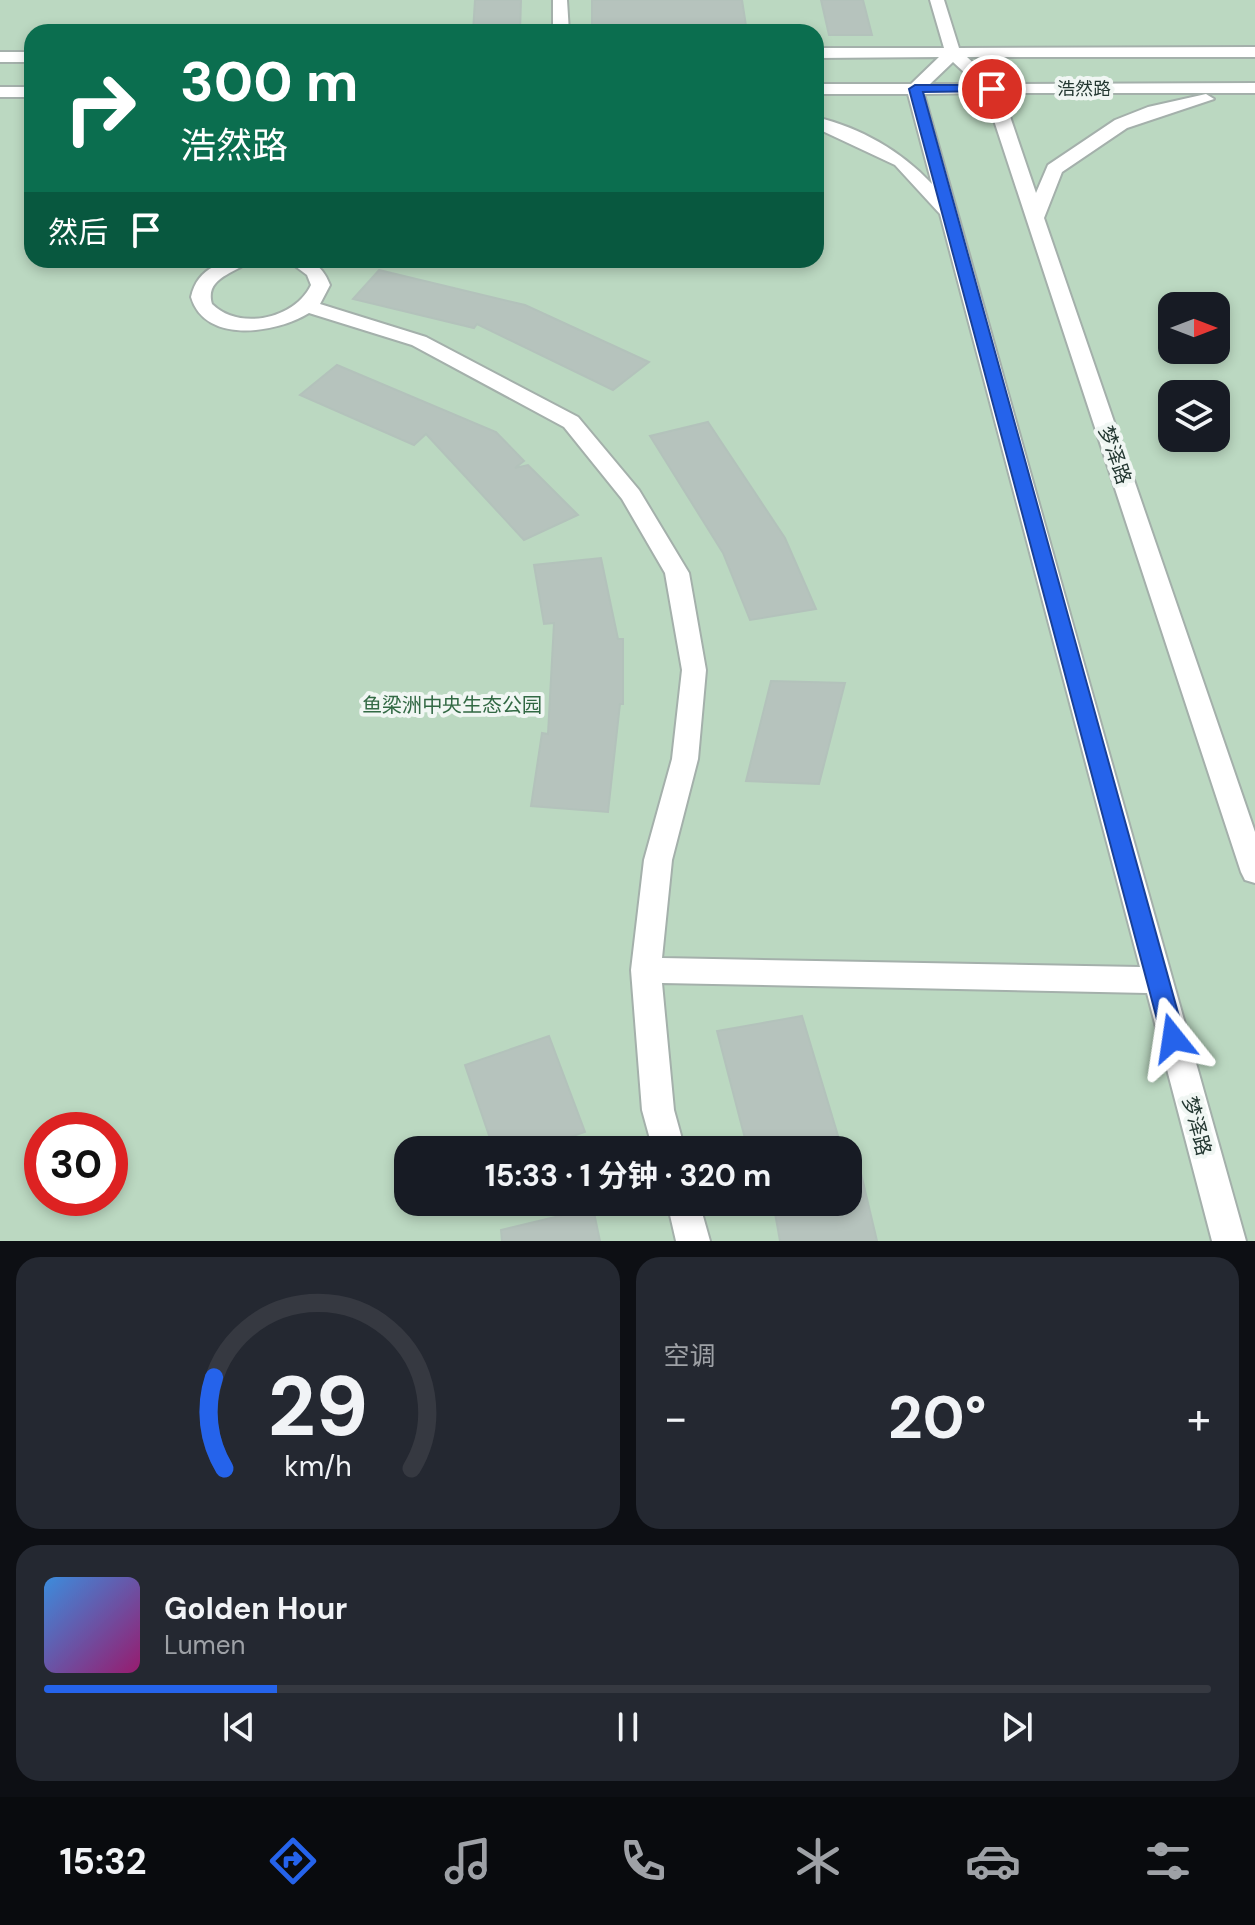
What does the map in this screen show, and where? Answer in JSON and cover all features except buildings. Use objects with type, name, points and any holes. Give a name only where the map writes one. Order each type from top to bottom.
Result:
[{"type":"street","points":[[560,0],[561,24]]},
{"type":"street","points":[[915,89],[953,53],[937,0]]},
{"type":"street","name":"浩然路","points":[[824,53],[1255,52]]},
{"type":"street","name":"梦泽路","points":[[953,53],[992,89],[1255,872]]},
{"type":"street","points":[[0,57],[24,57]]},
{"type":"street","name":"浩然路","points":[[824,89],[1250,89]]},
{"type":"street","name":"梦泽路","points":[[915,89],[1229,1241]]},
{"type":"street","points":[[1035,218],[1054,169],[1121,124],[1154,111],[1250,89]]},
{"type":"street","points":[[0,92],[24,92]]},
{"type":"street","points":[[824,125],[901,161],[949,213]]},
{"type":"street","points":[[223,268],[207,280],[200,291],[201,302],[208,312],[237,324],[257,325],[277,322],[310,307],[319,295],[321,284],[318,273],[310,268]]},
{"type":"street","points":[[310,307],[419,341],[571,422],[631,495],[677,573],[694,670],[685,759],[658,860],[646,970],[658,1110],[665,1136]]},
{"type":"street","points":[[646,970],[1157,980]]},
{"type":"street","points":[[687,1216],[693,1241]]},
{"type":"green space","name":"鱼梁洲中央生态公园","points":[[0,0],[1255,0],[1255,1241],[0,1241]]},
{"type":"route","points":[[992,89],[915,89],[1173,1038]]}]
